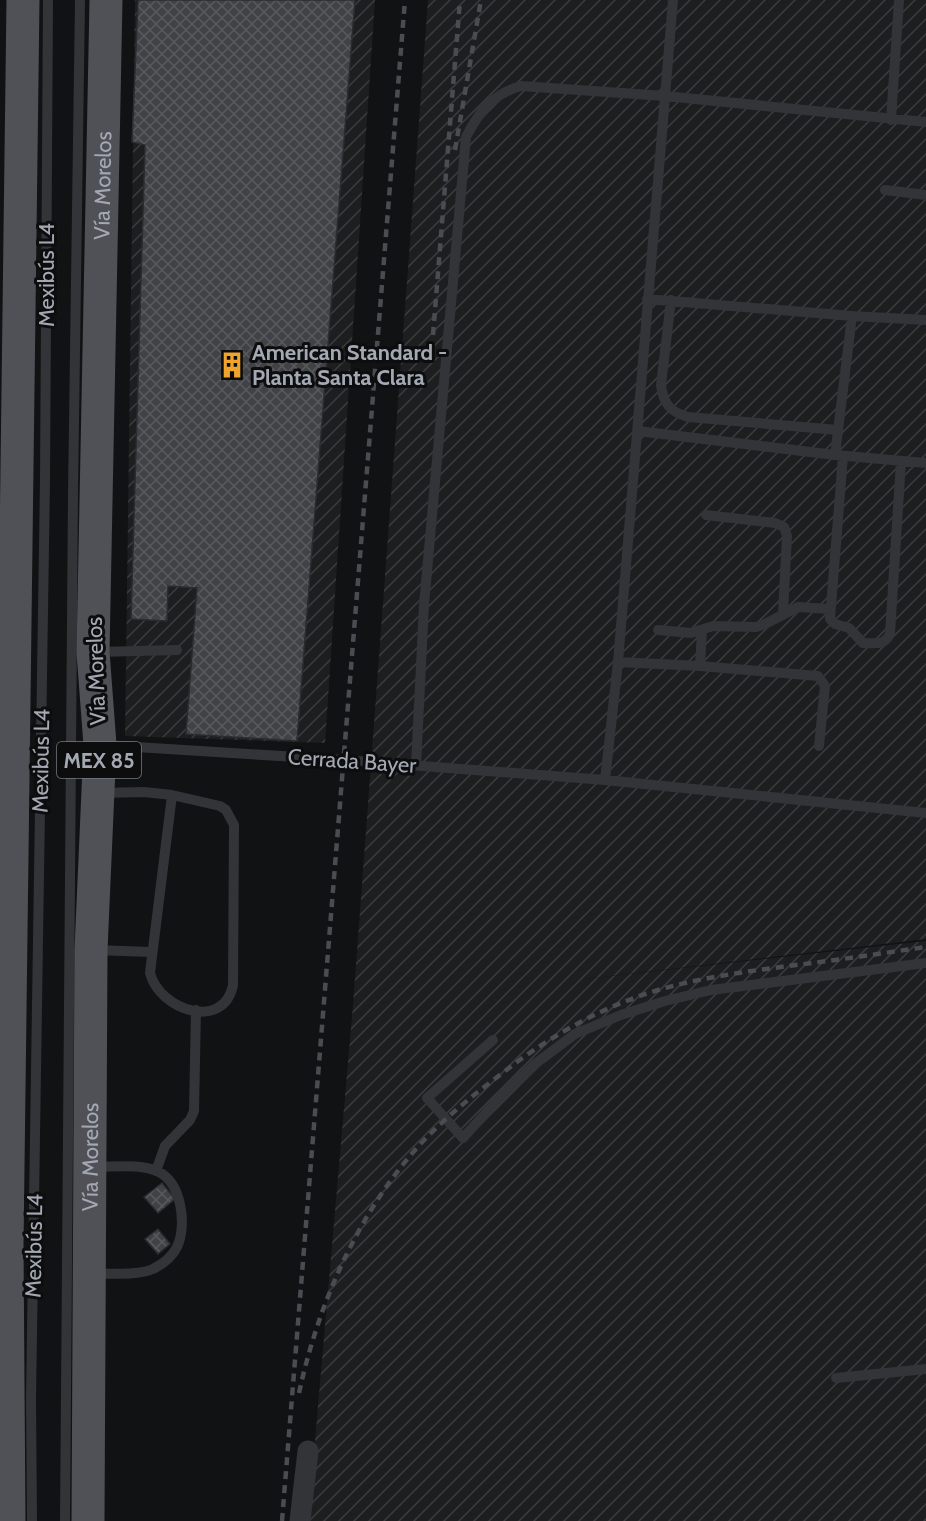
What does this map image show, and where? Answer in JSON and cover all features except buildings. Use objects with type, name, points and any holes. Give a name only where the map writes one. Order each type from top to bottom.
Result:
[{"type":"main road","points":[[13,1518],[5,1465],[7,717],[12,568],[14,235],[22,0]]},
{"type":"main road","name":"Vía Morelos","points":[[88,1521],[92,1167],[91,950],[100,745],[93,652],[106,0]]},
{"type":"street","points":[[300,1521],[308,1451]]},
{"type":"lane","name":"Mexibús L4","points":[[13,1518],[31,1399],[45,480],[48,0]]},
{"type":"lane","name":"Mexibús L4","points":[[65,1521],[73,517],[80,0]]},
{"type":"lane","points":[[605,780],[639,431],[647,299],[673,0]]},
{"type":"lane","points":[[891,120],[899,0]]},
{"type":"lane","points":[[416,765],[424,605],[466,137],[488,102],[508,89],[521,86],[665,96],[926,122]]},
{"type":"lane","points":[[885,190],[926,195]]},
{"type":"lane","points":[[647,299],[926,320]]},
{"type":"lane","points":[[671,300],[661,385],[662,398],[668,408],[676,414],[688,417],[838,430]]},
{"type":"lane","points":[[852,316],[838,430],[839,456],[830,619],[832,622],[849,628],[864,643],[881,643],[888,637],[901,461]]},
{"type":"lane","points":[[639,431],[839,456],[926,463]]},
{"type":"lane","points":[[706,515],[780,524],[784,527],[787,536],[783,614]]},
{"type":"lane","points":[[658,630],[692,633],[713,626],[761,626],[798,607],[830,609]]},
{"type":"lane","points":[[700,666],[702,630]]},
{"type":"lane","points":[[93,652],[177,650]]},
{"type":"lane","points":[[618,662],[700,666],[820,678],[825,686],[819,746]]},
{"type":"lane","name":"Cerrada Bayer","points":[[100,745],[416,765],[605,780],[926,813]]},
{"type":"lane","points":[[98,793],[144,792],[172,795],[220,806],[226,810],[234,825],[233,985],[228,1000],[213,1010],[182,1010],[157,989],[150,973],[172,795]]},
{"type":"lane","points":[[91,950],[151,952]]},
{"type":"lane","points":[[494,1040],[427,1098],[463,1137],[535,1064],[575,1034],[621,1015],[711,990],[926,963]]},
{"type":"lane","points":[[156,1171],[165,1146],[190,1120],[194,1111],[196,1010]]},
{"type":"lane","points":[[90,1274],[142,1272],[165,1262],[178,1245],[181,1222],[177,1190],[172,1182],[156,1171],[142,1167],[92,1167]]},
{"type":"lane","points":[[836,1378],[926,1369]]},
{"type":"shaded area","name":"American Standard - Planta Santa Clara","points":[[135,0],[375,0],[325,743],[125,736]]},
{"type":"shaded area","points":[[428,0],[926,0],[926,939],[559,982],[926,941],[926,1521],[308,1521],[353,1005]]},
{"type":"railway","points":[[282,1521],[405,0]]},
{"type":"railway","points":[[433,335],[460,0]]},
{"type":"railway","points":[[455,150],[481,0]]},
{"type":"railway","points":[[299,1393],[328,1295],[357,1234],[394,1176],[434,1130],[464,1103],[534,1050],[593,1015],[636,997],[692,981],[926,947]]},
{"type":"place","name":"American Standard - Planta Santa Clara","points":[[232,365]]}]
